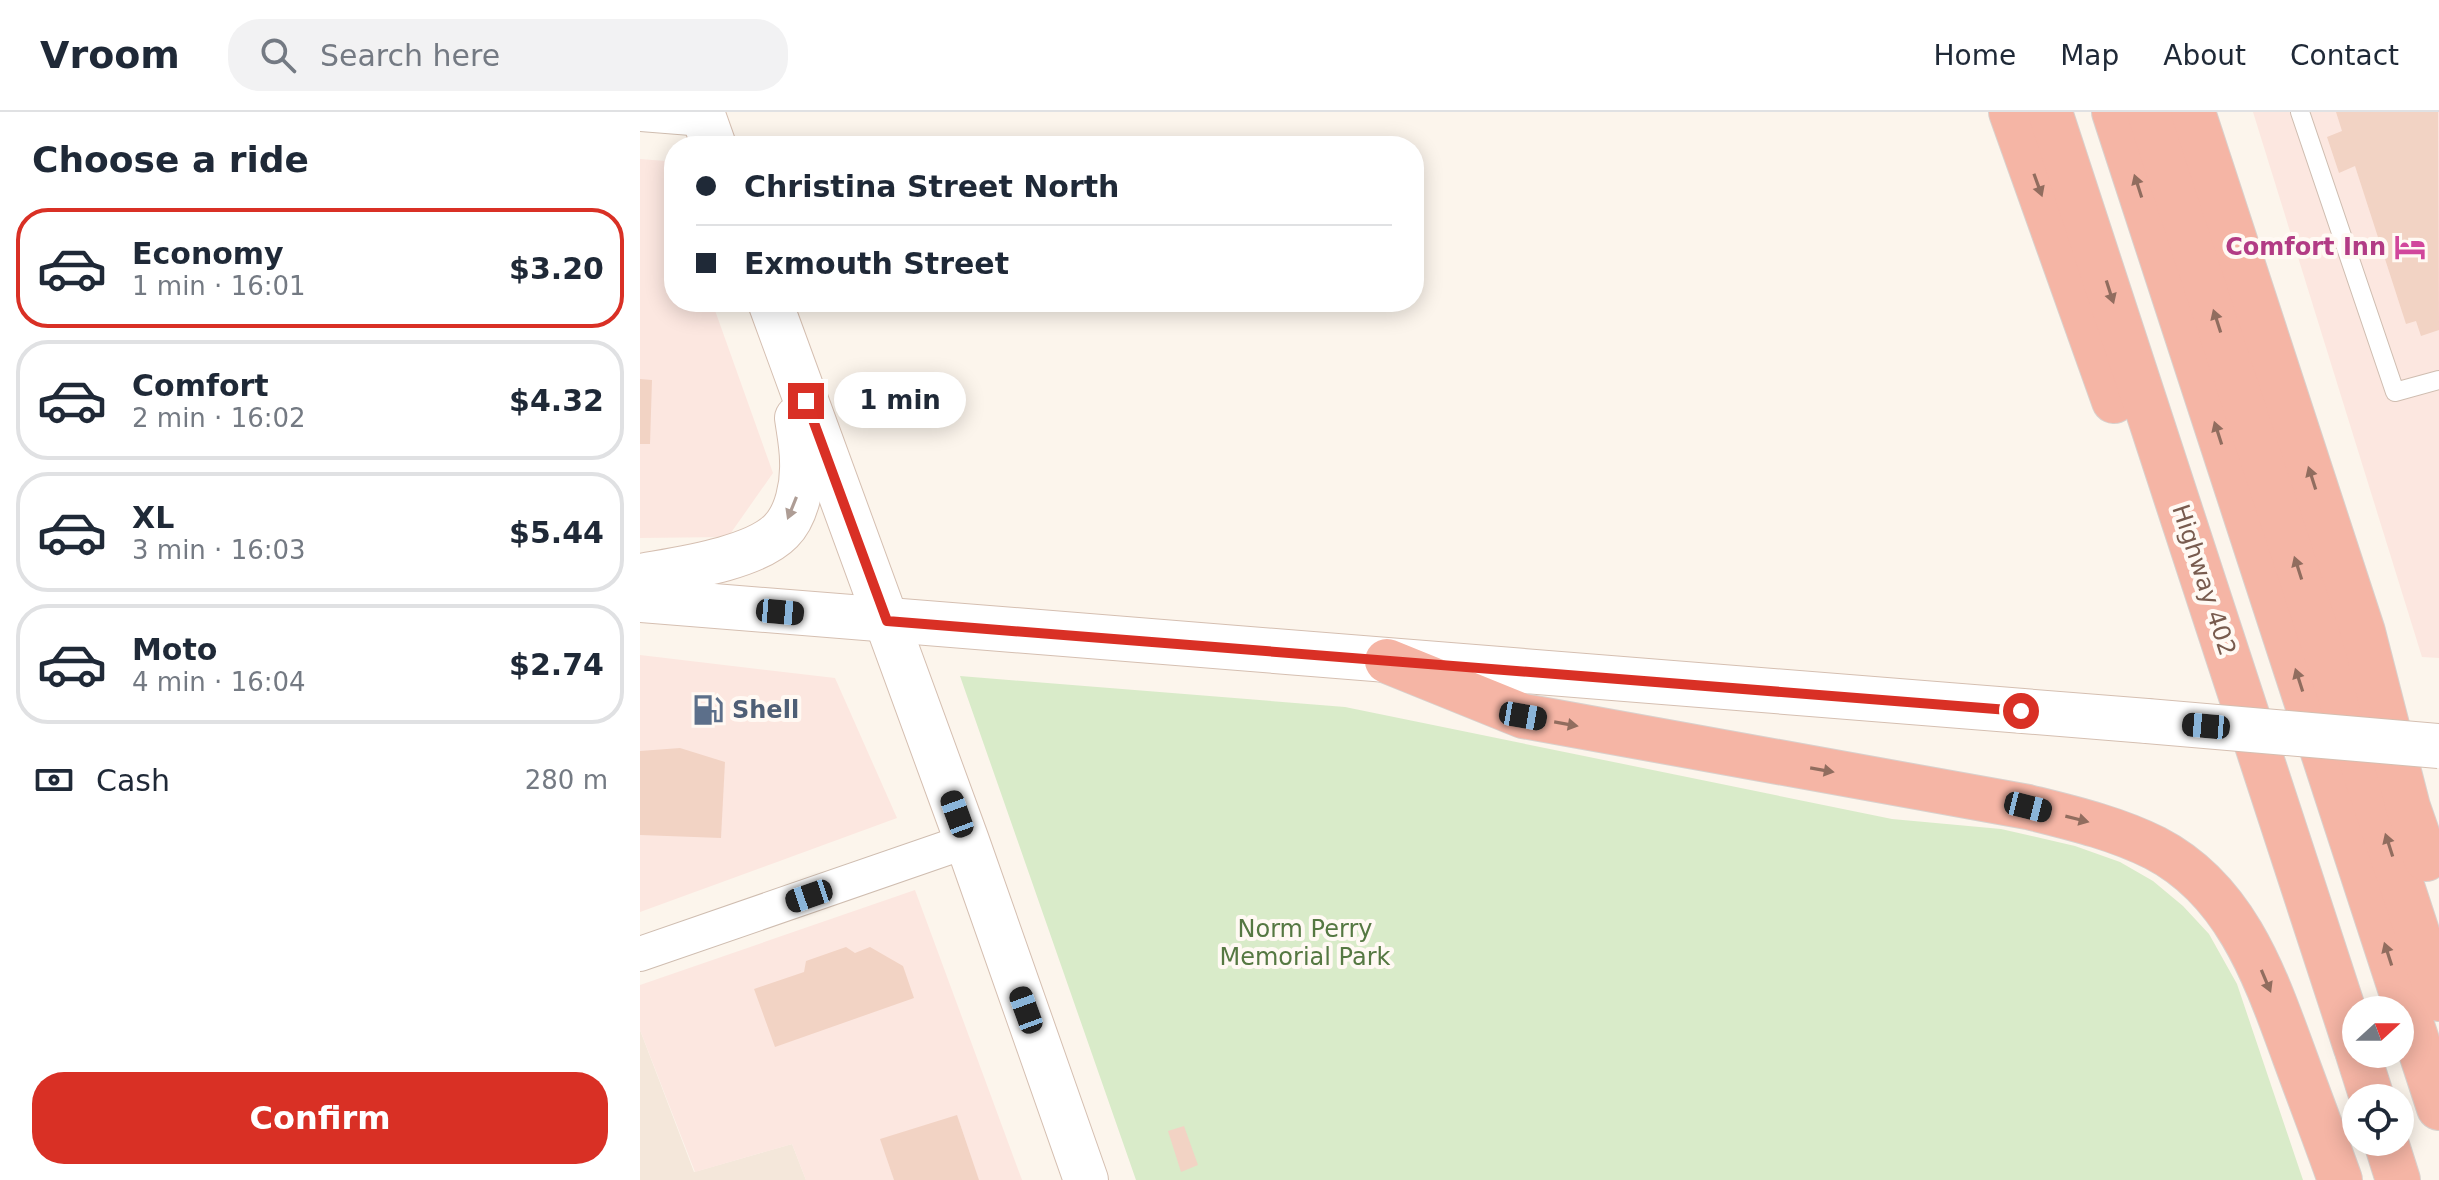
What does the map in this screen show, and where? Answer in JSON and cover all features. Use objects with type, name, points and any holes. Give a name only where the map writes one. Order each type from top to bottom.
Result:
[{"type":"highway","points":[[2011,112],[2197,642],[2328,960]]},
{"type":"highway","name":"Highway 402","points":[[2050,112],[2342,1004]]},
{"type":"highway","points":[[2114,112],[2439,1108]]},
{"type":"highway","points":[[2149,112],[2439,999]]},
{"type":"highway","points":[[2193,112],[2363,632],[2408,807],[2439,900]]},
{"type":"highway","points":[[2363,632],[2439,818]]},
{"type":"highway","points":[[1387,661],[1523,716],[2028,807],[2090,822],[2157,849],[2211,891],[2249,944],[2267,982],[2340,1180]]},
{"type":"highway","points":[[2390,1156],[2398,1180]]},
{"type":"main road","points":[[774,312],[967,841],[1086,1180]]},
{"type":"main road","points":[[640,576],[741,554],[763,544],[782,530],[794,507],[803,459],[787,348]]},
{"type":"main road","points":[[640,600],[2439,746]]},
{"type":"street","points":[[640,114],[706,126]]},
{"type":"street","points":[[640,954],[967,841]]},
{"type":"lane","points":[[2300,112],[2395,392],[2439,380]]},
{"type":"shaded area","points":[[2253,112],[2439,112],[2439,658],[2422,657]]},
{"type":"shaded area","points":[[640,159],[664,161],[664,312],[716,312],[773,473],[728,537],[640,538]]},
{"type":"shaded area","points":[[640,655],[835,678],[897,818],[640,912]]},
{"type":"shaded area","points":[[915,890],[1022,1180],[806,1180],[792,1144],[695,1172],[640,1030],[640,985]]},
{"type":"shaded area","points":[[640,1030],[694,1172],[792,1144],[806,1180],[640,1180]]},
{"type":"green space","name":"Norm Perry Memorial Park","points":[[960,676],[1345,707],[1892,819],[2001,829],[2075,846],[2120,862],[2153,881],[2183,906],[2209,934],[2237,984],[2303,1180],[1136,1180]]},
{"type":"building","name":"Comfort Inn","points":[[2336,112],[2438,112],[2439,330],[2421,336],[2416,321],[2406,324],[2355,166],[2339,173],[2327,137],[2342,131]]},
{"type":"building","points":[[640,379],[652,380],[650,444],[640,444]]},
{"type":"building","points":[[680,748],[725,762],[721,838],[640,835],[640,751]]},
{"type":"building","points":[[846,947],[855,953],[870,947],[903,966],[914,998],[775,1047],[754,989],[804,972],[806,961]]},
{"type":"building","points":[[957,1115],[979,1180],[894,1180],[880,1139]]},
{"type":"building","points":[[1184,1126],[1198,1165],[1181,1172],[1168,1131]]},
{"type":"place","name":"Comfort Inn","points":[[2410,247]]},
{"type":"place","name":"Shell","points":[[708,710]]},
{"type":"route","points":[[806,401],[887,621],[2021,711]]}]
